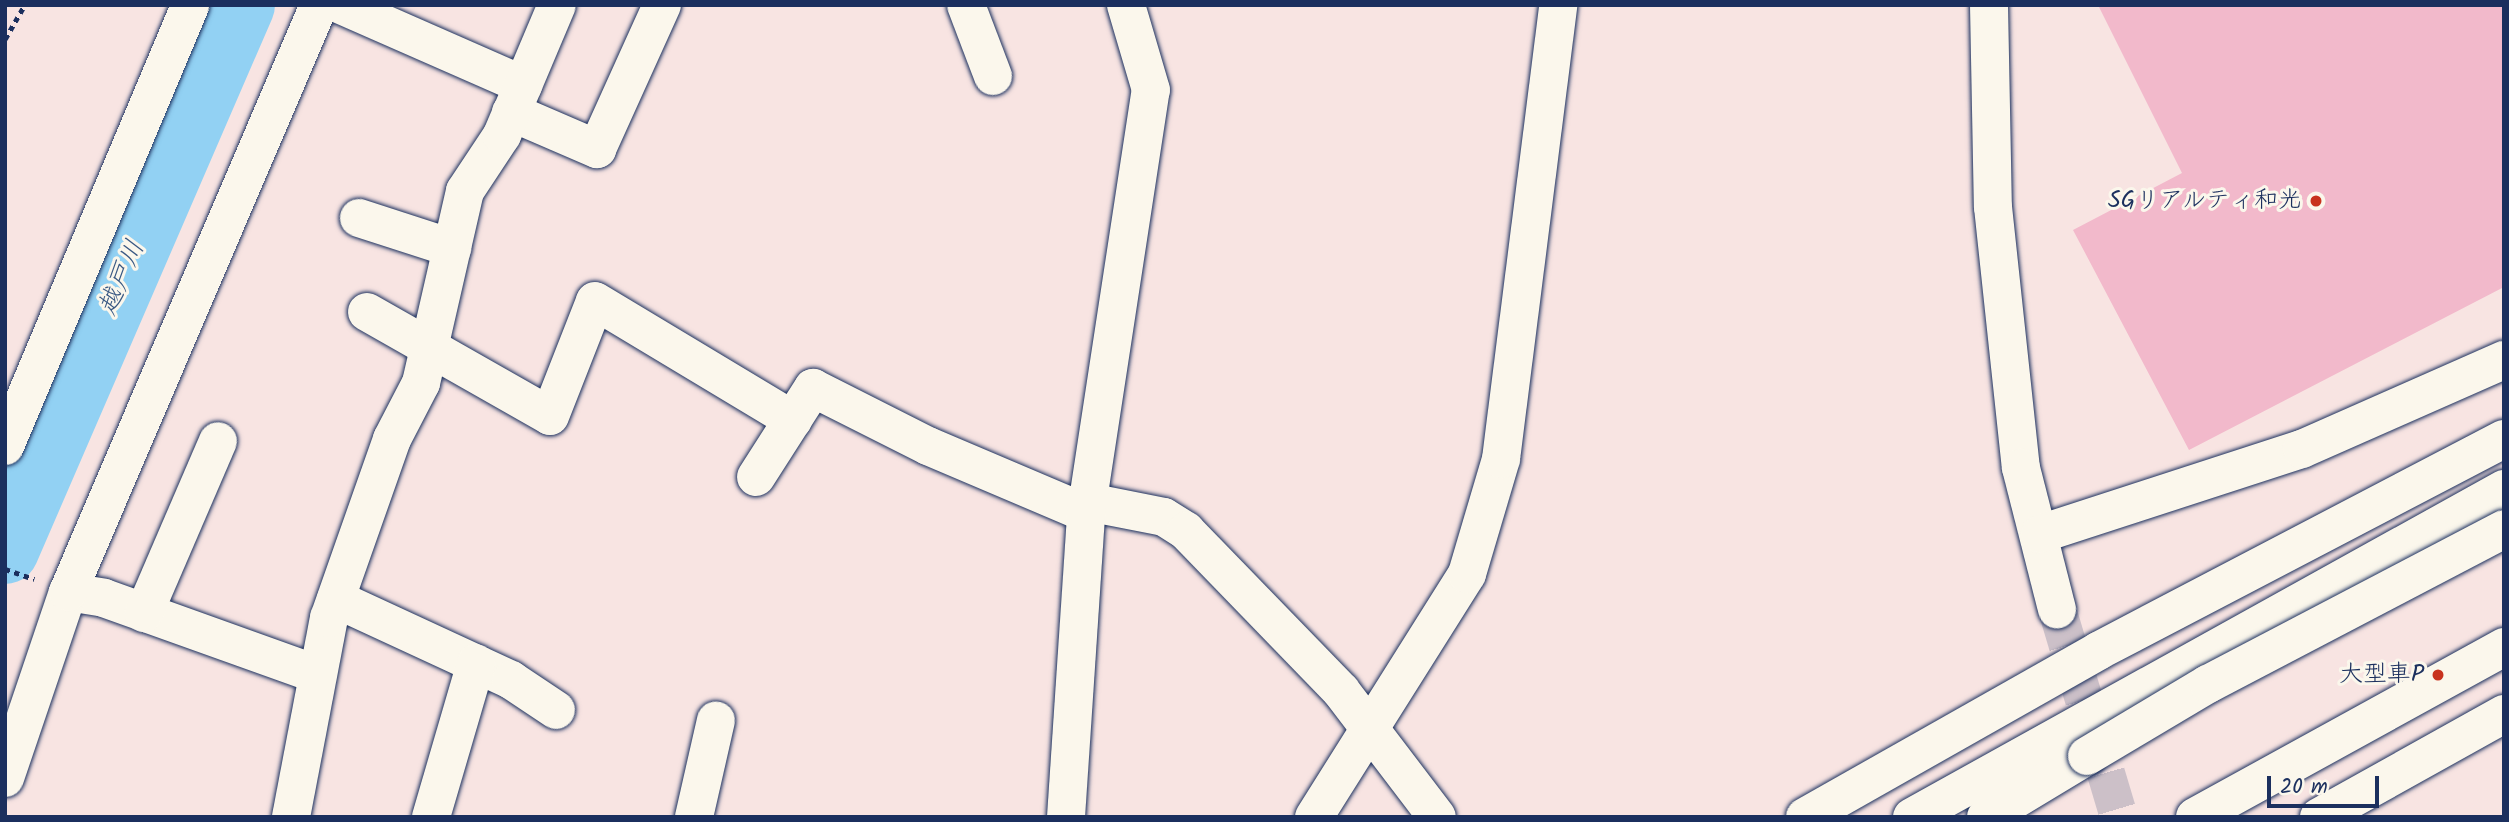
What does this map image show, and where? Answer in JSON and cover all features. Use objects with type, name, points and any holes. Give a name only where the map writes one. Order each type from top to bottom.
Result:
[{"type":"main road","points":[[5,446],[190,5]]},
{"type":"main road","points":[[5,778],[68,592],[319,5]]},
{"type":"main road","points":[[341,5],[517,98],[597,149],[662,5]]},
{"type":"main road","points":[[290,817],[316,674],[336,598],[430,351],[465,191],[517,98],[557,5]]},
{"type":"main road","points":[[966,5],[993,76]]},
{"type":"main road","points":[[1066,817],[1087,508],[1151,90],[1148,64],[1126,5]]},
{"type":"main road","points":[[1314,817],[1367,727],[1467,574],[1501,459],[1558,5]]},
{"type":"main road","points":[[1989,5],[1993,207],[2021,468],[2057,609]]},
{"type":"main road","points":[[359,218],[452,248]]},
{"type":"main road","points":[[367,312],[430,351],[551,416],[595,301],[793,420]]},
{"type":"main road","points":[[2040,534],[2302,449],[2504,360]]},
{"type":"main road","points":[[756,477],[813,388],[928,446],[1087,508],[1164,517],[1186,531],[1341,691],[1437,817]]},
{"type":"main road","points":[[1805,817],[2087,658],[2504,439]]},
{"type":"main road","points":[[144,613],[218,441]]},
{"type":"main road","points":[[1986,817],[2083,739],[2504,489]]},
{"type":"main road","points":[[1913,817],[2208,684],[2504,528]]},
{"type":"main road","points":[[68,592],[144,613],[316,674]]},
{"type":"main road","points":[[336,598],[476,663],[556,710]]},
{"type":"main road","points":[[2195,817],[2504,647]]},
{"type":"main road","points":[[431,817],[476,663]]},
{"type":"main road","points":[[2319,817],[2504,714]]},
{"type":"main road","points":[[694,817],[716,720]]},
{"type":"path","points":[[5,39],[25,5]]},
{"type":"path","points":[[5,569],[28,578]]},
{"type":"building","name":"SGリアルティ和光","points":[[2098,5],[2504,5],[2504,287],[2189,450],[2073,230],[2182,173]]},
{"type":"waterway","name":"越戸川","points":[[5,550],[241,5]]},
{"type":"tunnel","points":[[2057,609],[2119,817]]},
{"type":"place","name":"SGリアルティ和光","points":[[2316,201]]},
{"type":"place","name":"大型車P","points":[[2438,675]]}]
